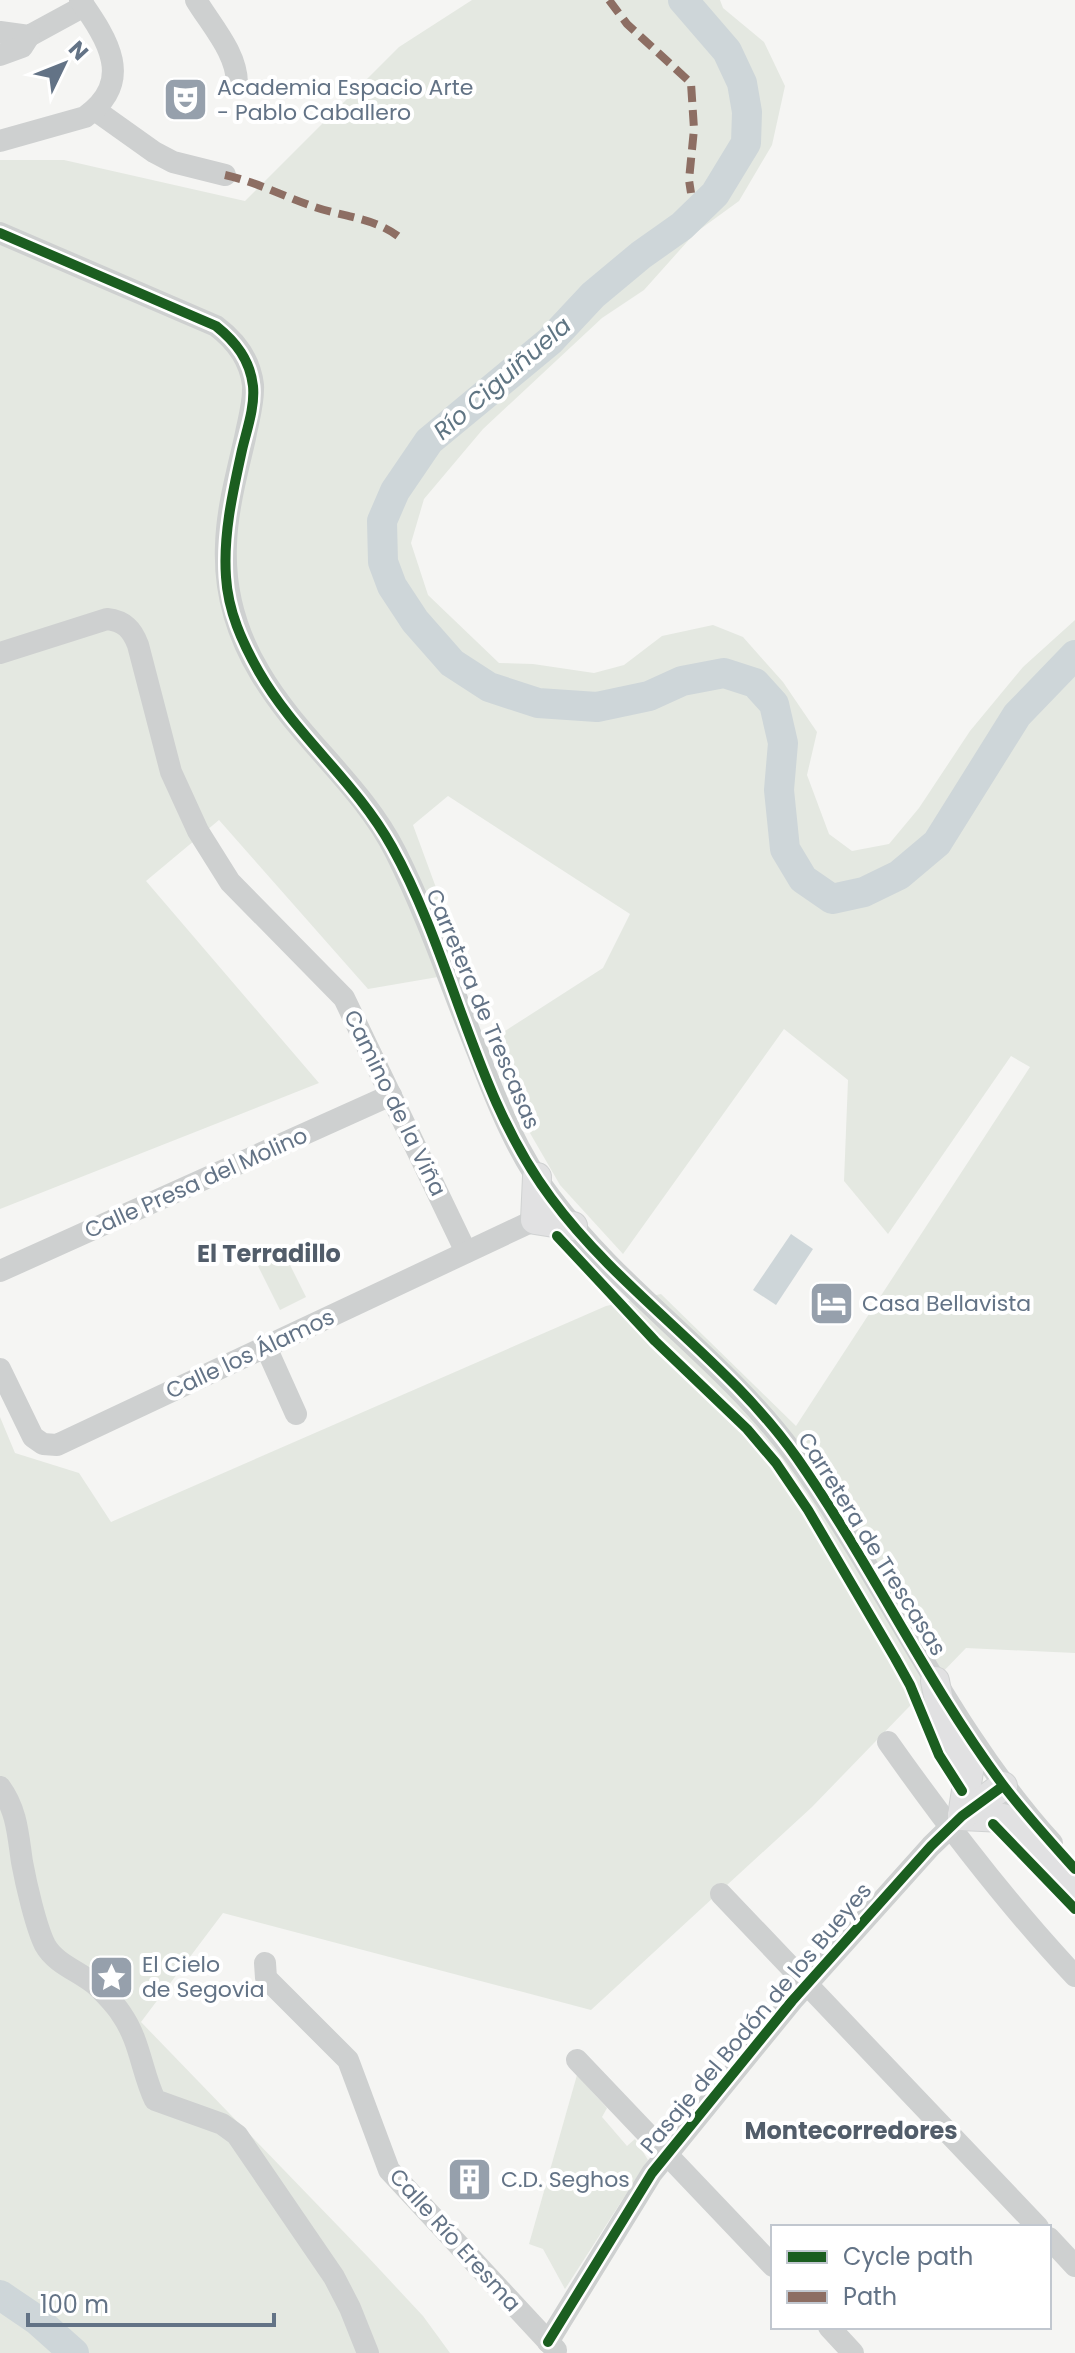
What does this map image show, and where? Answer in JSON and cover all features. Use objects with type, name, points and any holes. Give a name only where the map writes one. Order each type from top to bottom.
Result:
[{"type":"main road","points":[[537,1177],[535,1220],[573,1226]]},
{"type":"main road","points":[[935,1681],[942,1716],[970,1765],[956,1822]]},
{"type":"main road","points":[[956,1822],[1003,1786]]},
{"type":"main road","points":[[956,1822],[1003,1818],[1016,1824],[1075,1888]]},
{"type":"street","points":[[196,0],[233,60],[237,85]]},
{"type":"street","points":[[0,55],[22,47],[29,36],[83,2],[108,44],[113,64],[109,91],[95,110],[76,122],[0,141]]},
{"type":"street","points":[[0,32],[29,36]]},
{"type":"street","points":[[95,110],[173,162],[225,175]]},
{"type":"street","name":"Carretera de Trescasas","points":[[0,233],[216,326],[230,337],[245,357],[253,396],[232,494],[226,544],[229,599],[239,632],[272,692],[371,814],[395,851],[492,1090],[537,1177],[573,1226],[738,1389],[774,1429],[819,1490],[1003,1786],[1075,1869]]},
{"type":"street","name":"Camino de la Viña","points":[[0,653],[97,620],[116,620],[128,626],[138,645],[171,772],[198,831],[230,882],[344,998],[466,1252]]},
{"type":"street","name":"Calle Presa del Molino","points":[[0,1271],[391,1095]]},
{"type":"street","name":"Calle los Álamos","points":[[0,1369],[33,1437],[43,1444],[65,1442],[535,1220]]},
{"type":"street","points":[[265,1345],[296,1414]]},
{"type":"street","points":[[888,1742],[956,1822],[1033,1932],[1075,1976]]},
{"type":"street","points":[[0,1787],[7,1796],[17,1823],[23,1866],[38,1927],[47,1948],[65,1965],[97,1986],[123,2015],[142,2057],[155,2100],[222,2124],[237,2135],[334,2277],[368,2353]]},
{"type":"street","name":"Pasaje del Bodón de los Bueyes","points":[[553,2348],[652,2173],[668,2152],[808,1982],[956,1822]]},
{"type":"street","points":[[721,1894],[1036,2225]]},
{"type":"street","name":"Calle Río Eresma","points":[[265,1963],[266,1978],[348,2060],[389,2170],[553,2348]]},
{"type":"street","points":[[577,2060],[668,2152],[771,2264]]},
{"type":"street","points":[[1051,2240],[1075,2266]]},
{"type":"street","points":[[831,2329],[853,2353]]},
{"type":"shaded area","points":[[472,0],[720,0],[723,8],[764,42],[785,86],[772,145],[739,201],[695,233],[644,290],[602,318],[483,429],[424,499],[411,543],[428,595],[499,663],[533,664],[594,673],[624,665],[662,636],[713,625],[743,637],[783,682],[817,732],[807,775],[829,834],[852,851],[889,844],[919,808],[970,731],[1023,667],[1075,620],[1075,1653],[966,1648],[812,1807],[591,2010],[223,1913],[141,2022],[368,2257],[423,2316],[450,2353],[0,2353],[0,1417],[15,1453],[79,1473],[111,1522],[606,1306],[661,1294],[796,1426],[1030,1067],[1011,1056],[888,1234],[844,1181],[848,1080],[784,1029],[623,1254],[560,1185],[519,1114],[491,1040],[603,968],[630,914],[448,796],[413,825],[467,972],[368,989],[219,820],[146,881],[319,1083],[0,1209],[0,160],[64,160],[245,201],[399,47]]},
{"type":"shaded area","points":[[791,1234],[813,1249],[776,1305],[753,1290]]},
{"type":"shaded area","points":[[281,1247],[306,1297],[280,1310],[255,1260]]},
{"type":"shaded area","points":[[577,2075],[607,2108],[602,2117],[627,2146],[635,2139],[648,2160],[565,2289],[543,2249],[529,2244]]},
{"type":"waterway","name":"Río Ciguiñuela","points":[[683,0],[727,51],[742,83],[747,112],[746,143],[715,194],[682,226],[593,295],[550,341],[429,441],[395,491],[382,521],[383,562],[392,586],[415,621],[452,663],[489,687],[538,703],[597,707],[649,696],[682,681],[724,673],[755,683],[774,704],[783,743],[779,790],[785,849],[803,879],[832,899],[864,892],[899,875],[937,843],[1017,715],[1075,655]]},
{"type":"waterway","points":[[0,2295],[37,2320],[74,2353]]},
{"type":"marked path","points":[[609,0],[627,24],[691,83],[694,129],[689,180],[691,193]]},
{"type":"marked path","points":[[225,175],[383,227],[404,241]]},
{"type":"cycle path","points":[[0,233],[216,326],[241,352],[249,368],[253,394],[232,497],[225,561],[227,590],[237,626],[253,661],[274,695],[361,801],[392,847],[432,934],[502,1116],[525,1158],[579,1233],[770,1423],[824,1498],[975,1746],[1011,1796],[1075,1869]]},
{"type":"cycle path","points":[[557,1236],[655,1341],[747,1429],[776,1463],[808,1510],[895,1658],[910,1685],[939,1755],[962,1791]]},
{"type":"cycle path","points":[[548,2342],[652,2173],[792,2001],[931,1846],[962,1816],[1003,1786]]},
{"type":"cycle path","points":[[993,1824],[1075,1909]]},
{"type":"place","name":"Academia Espacio Arte - Pablo Caballero","points":[[186,100]]},
{"type":"place","name":"Casa Bellavista","points":[[831,1303]]},
{"type":"place","name":"El Cielo de Segovia","points":[[111,1977]]},
{"type":"place","name":"C.D. Seghos","points":[[470,2179]]},
{"type":"district","name":"El Terradillo","points":[[269,1253]]},
{"type":"district","name":"Montecorredores","points":[[851,2130]]}]
